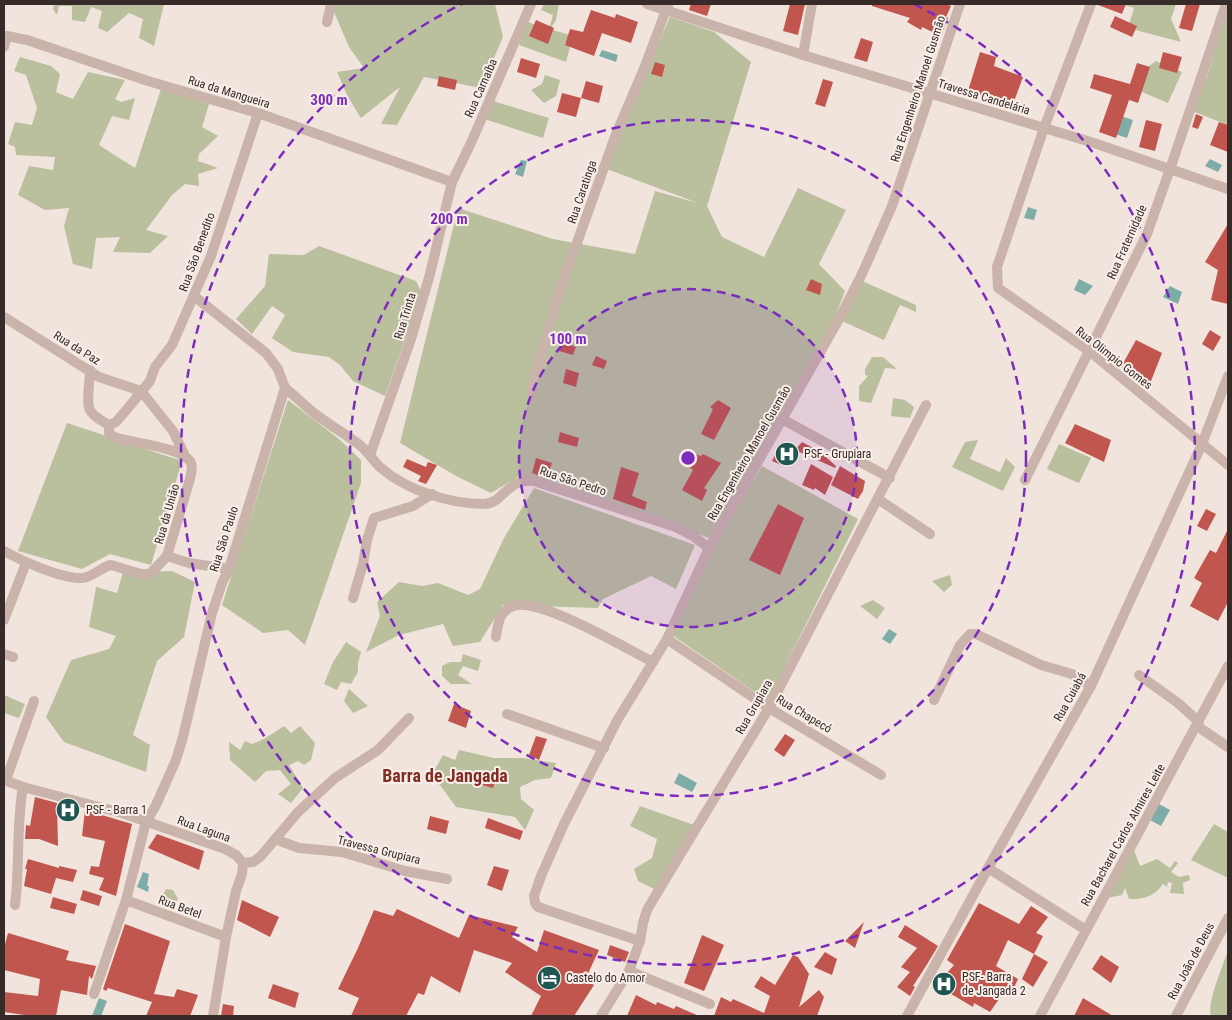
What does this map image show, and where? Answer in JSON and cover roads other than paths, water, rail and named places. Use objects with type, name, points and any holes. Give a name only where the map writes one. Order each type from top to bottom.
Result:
[{"type":"street","points":[[327,22],[331,4]]},
{"type":"street","name":"Rua Carnaíba","points":[[452,182],[531,4]]},
{"type":"street","name":"Travessa Candelária","points":[[647,4],[668,7],[803,55],[1044,128],[1228,189]]},
{"type":"street","points":[[803,55],[812,4]]},
{"type":"street","name":"Rua Engenheiro Manoel Gusmão","points":[[640,941],[542,908],[535,903],[534,896],[564,824],[618,719],[667,639],[709,548],[839,319],[862,274],[892,206],[960,4]]},
{"type":"street","points":[[1044,128],[1091,4]]},
{"type":"street","name":"Rua Fraternidade","points":[[1025,480],[1147,234],[1226,4]]},
{"type":"street","name":"Rua Caratinga","points":[[531,392],[562,284],[616,134],[668,7]]},
{"type":"street","name":"Rua da Mangueira","points":[[4,47],[7,36],[27,40],[148,81],[258,113],[452,182]]},
{"type":"street","name":"Rua São Benedito","points":[[109,425],[122,416],[150,381],[155,367],[172,345],[211,256],[258,113]]},
{"type":"street","name":"Rua Olimpio Gomes","points":[[1044,128],[997,267],[998,288],[1089,351],[1228,465]]},
{"type":"street","name":"Rua Trinta","points":[[370,455],[411,339],[430,274],[452,182]]},
{"type":"street","points":[[194,296],[266,353],[278,369],[286,388]]},
{"type":"street","name":"Rua da Paz","points":[[4,317],[99,377],[141,391]]},
{"type":"street","points":[[90,370],[88,404],[93,415],[109,425],[109,433],[114,437],[185,456]]},
{"type":"street","name":"Rua Cuiabá","points":[[907,1016],[1091,686],[1202,444],[1228,376]]},
{"type":"street","name":"Rua São Pedro","points":[[286,388],[314,414],[362,447],[383,470],[409,486],[432,494],[472,503],[489,503],[511,486],[520,482],[534,481],[676,527],[693,536],[709,548]]},
{"type":"street","name":"Rua São Paulo","points":[[146,822],[156,806],[176,760],[210,620],[222,583],[229,569],[286,388]]},
{"type":"street","points":[[141,391],[172,431],[185,456]]},
{"type":"street","name":"Rua Grupiara","points":[[601,1016],[629,971],[640,941],[647,910],[656,893],[770,708],[926,405]]},
{"type":"street","points":[[782,419],[890,478]]},
{"type":"street","name":"Rua da União","points":[[4,551],[26,563],[54,572],[84,578],[111,565],[141,574],[150,574],[167,556],[192,467],[190,461],[185,456]]},
{"type":"street","points":[[353,598],[361,573],[370,527],[374,518],[413,506],[432,494]]},
{"type":"street","points":[[878,499],[930,534]]},
{"type":"street","name":"Rua da União","points":[[167,556],[188,563],[229,569]]},
{"type":"street","points":[[4,620],[26,563]]},
{"type":"street","points":[[496,637],[501,615],[507,608],[520,604],[530,605],[570,620],[653,662]]},
{"type":"street","points":[[934,700],[960,645],[970,634],[976,634],[1041,665],[1072,674],[1091,686]]},
{"type":"street","name":"Rua Chapecó","points":[[667,639],[770,708],[881,775]]},
{"type":"street","name":"Rua Bacharel Carlos Almires Leite","points":[[1040,1016],[1228,666]]},
{"type":"street","points":[[1139,675],[1178,703],[1198,724],[1228,747]]},
{"type":"street","points":[[5,780],[34,701]]},
{"type":"street","points":[[507,714],[604,748]]},
{"type":"street","points":[[213,1016],[226,937],[243,863],[253,862],[261,856],[298,812],[335,778],[378,750],[409,718]]},
{"type":"street","name":"Rua Laguna","points":[[5,780],[23,787],[122,813],[224,849],[236,855],[243,863]]},
{"type":"street","points":[[15,905],[18,880],[18,824],[23,787]]},
{"type":"street","points":[[94,994],[126,900],[146,822]]},
{"type":"street","name":"Travessa Grupiara","points":[[275,839],[299,848],[342,852],[405,871],[447,879]]},
{"type":"street","points":[[988,868],[1086,930]]},
{"type":"street","name":"Rua Betel","points":[[126,900],[226,937]]},
{"type":"street","name":"Rua João de Deus","points":[[1176,1016],[1228,918]]},
{"type":"street","points":[[629,971],[710,1004]]},
{"type":"water","points":[[602,50],[618,55],[616,62],[599,56]]},
{"type":"water","points":[[1121,116],[1133,120],[1127,138],[1115,134]]},
{"type":"water","points":[[1210,159],[1222,165],[1218,172],[1205,166]]},
{"type":"water","points":[[521,160],[527,161],[523,177],[515,174]]},
{"type":"water","points":[[1028,207],[1037,210],[1034,220],[1024,218]]},
{"type":"water","points":[[1079,279],[1093,286],[1085,295],[1074,290]]},
{"type":"water","points":[[1170,286],[1182,292],[1178,304],[1163,297]]},
{"type":"water","points":[[889,629],[897,634],[890,644],[882,639]]},
{"type":"water","points":[[679,773],[697,783],[692,792],[674,783]]},
{"type":"water","points":[[1159,804],[1170,810],[1161,826],[1150,820]]},
{"type":"water","points":[[143,872],[149,874],[148,892],[137,887]]},
{"type":"water","points":[[99,998],[107,1001],[101,1016],[92,1016]]},
{"type":"place","name":"PSF - Grupiara","points":[[787,454]]},
{"type":"place","name":"PSF - Barra 1","points":[[68,810]]},
{"type":"place","name":"Castelo do Amor","points":[[549,978]]},
{"type":"place","name":"PSF- Barra de Jangada 2","points":[[944,984]]},
{"type":"district","name":"Barra de Jangada","points":[[445,776]]}]
